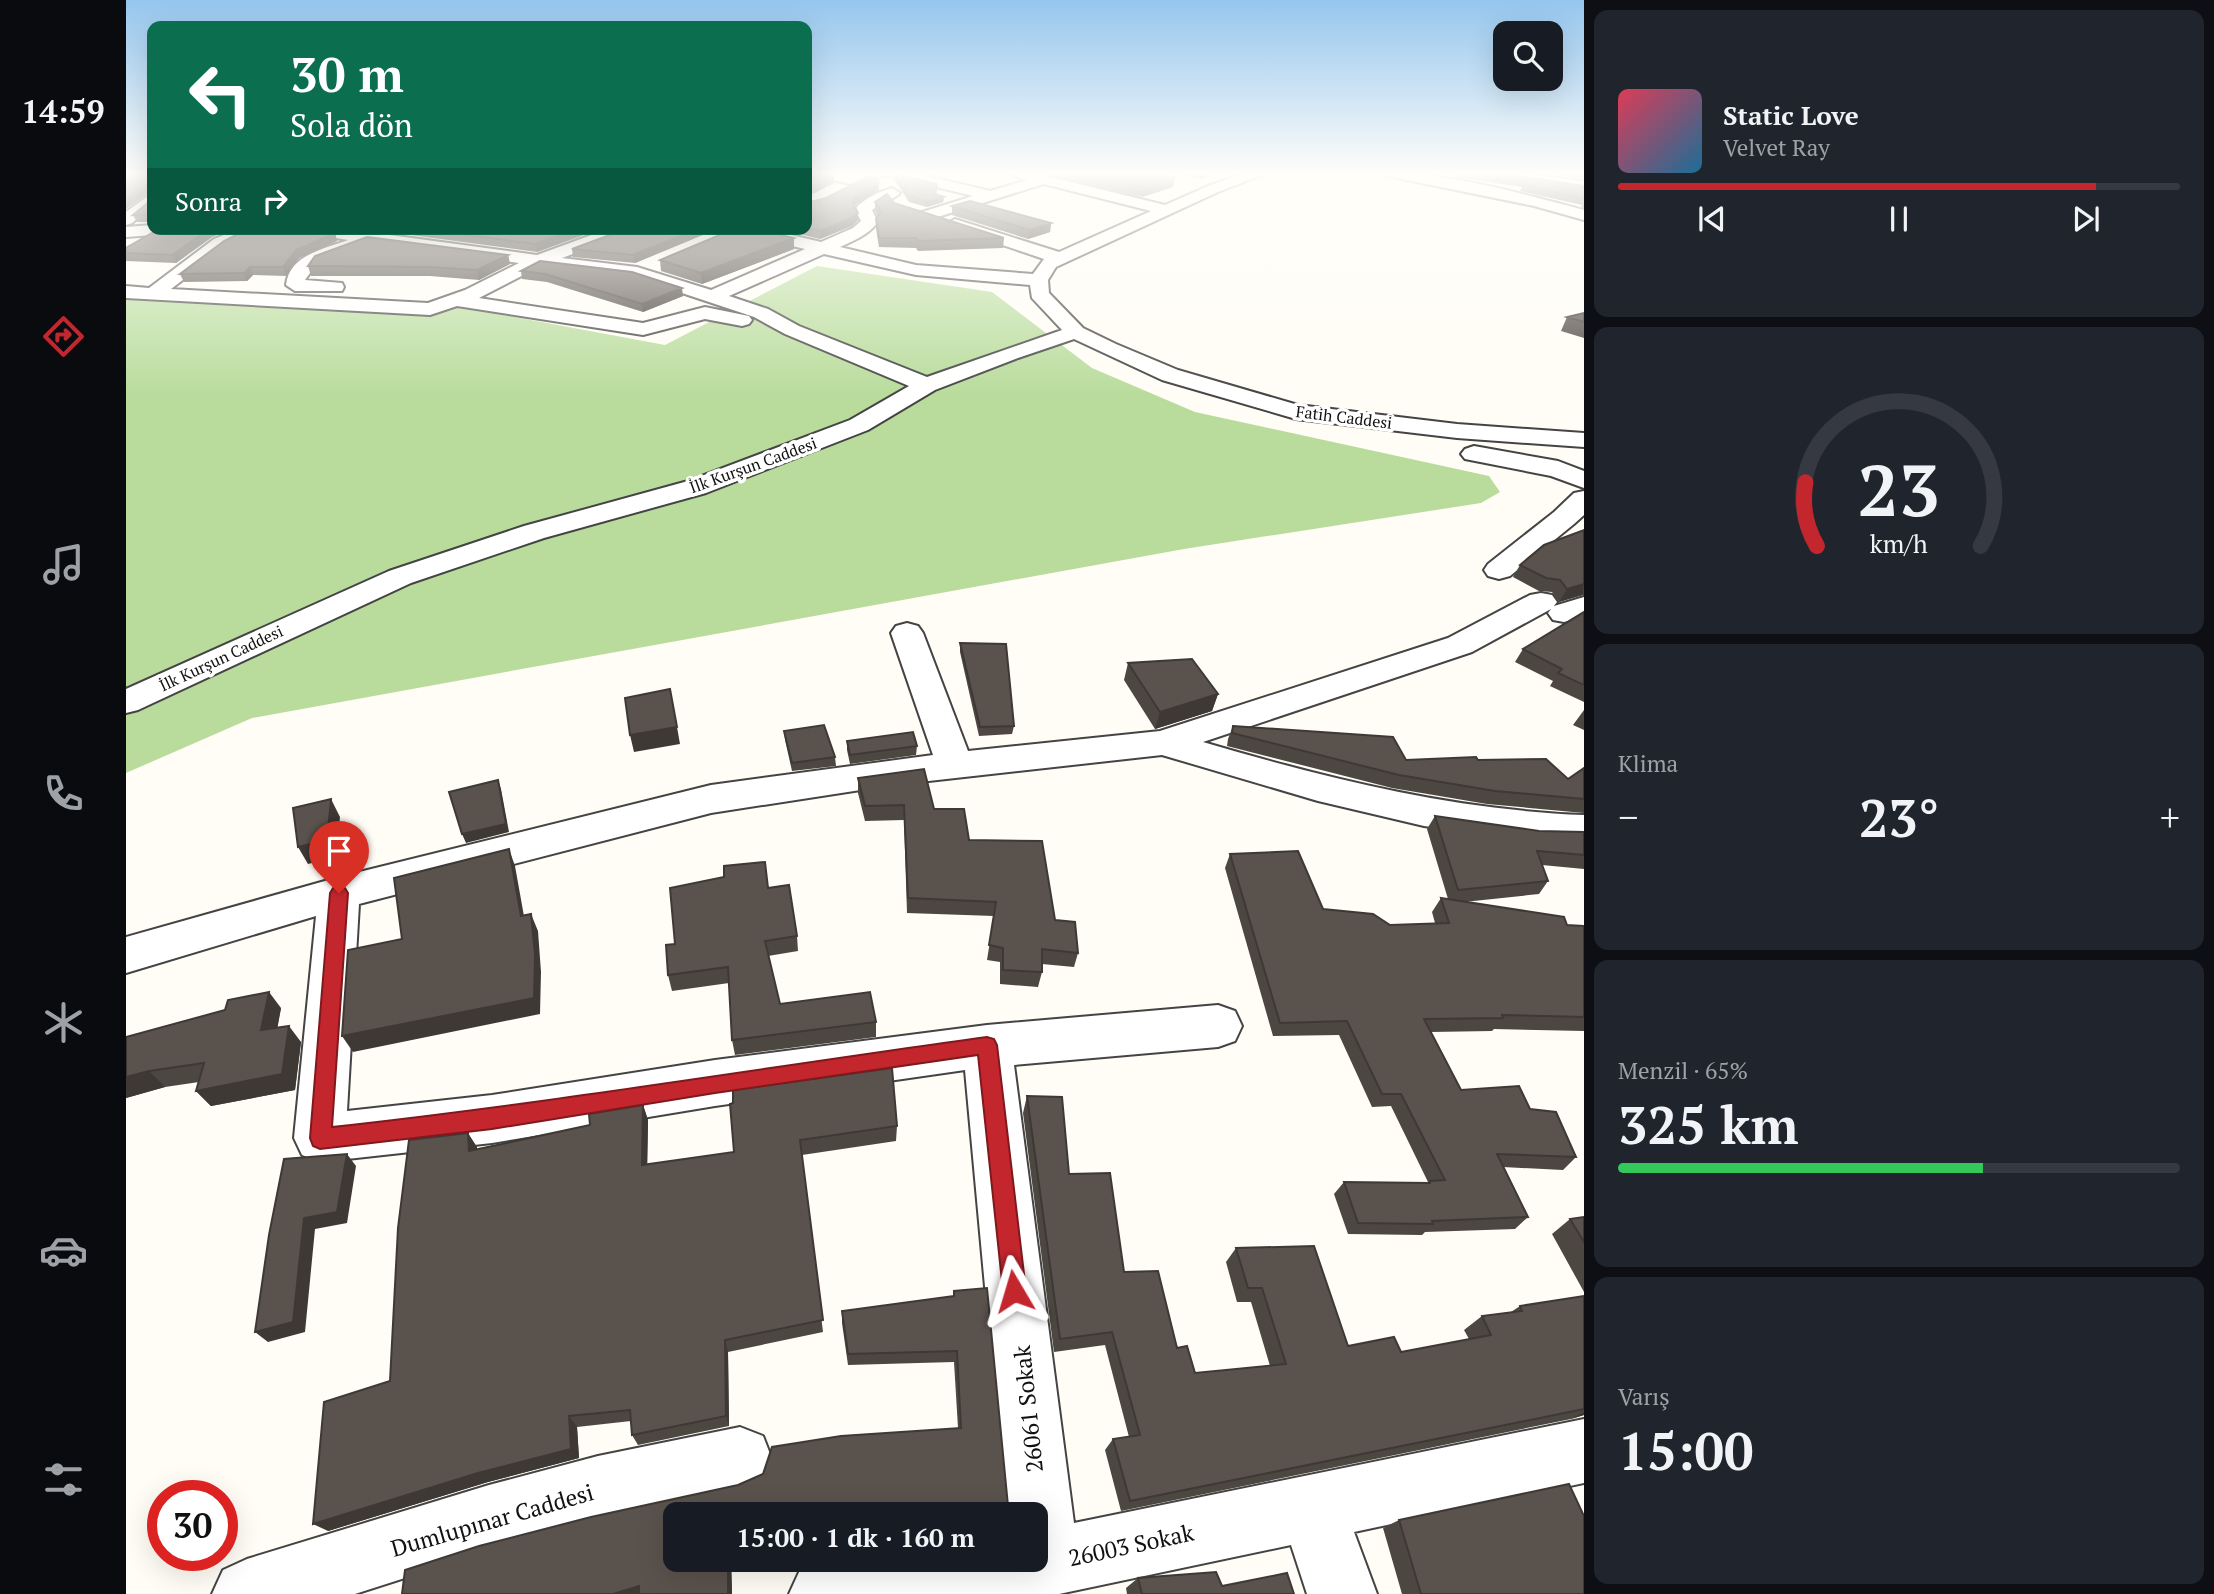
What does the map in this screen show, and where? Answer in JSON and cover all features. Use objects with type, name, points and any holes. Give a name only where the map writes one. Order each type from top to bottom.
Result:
[{"type":"street","points":[[152,294],[215,246]]},
{"type":"street","points":[[340,246],[311,259],[296,275],[295,285],[464,297],[643,329],[705,313],[792,330]]},
{"type":"street","points":[[440,246],[637,272],[761,313],[792,330],[927,385]]},
{"type":"street","points":[[451,248],[456,246]]},
{"type":"street","points":[[126,292],[430,309],[464,297],[541,259],[576,246]]},
{"type":"street","points":[[813,246],[916,270],[1039,280]]},
{"type":"street","points":[[713,296],[824,246]]},
{"type":"street","points":[[1024,246],[1059,258]]},
{"type":"street","points":[[1076,332],[1039,294],[1039,280],[1048,263],[1085,246]]},
{"type":"street","points":[[637,272],[662,262]]},
{"type":"street","name":"Fatih Caddesi","points":[[1076,332],[1108,349],[1170,375],[1296,412],[1457,431],[1584,440]]},
{"type":"street","name":"İlk Kurşun Caddesi","points":[[126,702],[400,577],[534,532],[697,487],[859,425],[927,385],[1010,353],[1076,332]]},
{"type":"street","points":[[1170,375],[1284,416],[1335,431],[1558,469],[1584,480]]},
{"type":"street","points":[[1499,570],[1565,521],[1584,499]]},
{"type":"street","points":[[126,956],[339,893],[711,799],[893,772],[1163,743],[1460,645],[1563,607]]},
{"type":"street","points":[[906,633],[955,766]]},
{"type":"street","points":[[1163,743],[1333,793],[1525,827],[1584,829]]},
{"type":"street","points":[[339,893],[320,1138],[492,1119],[715,1083],[987,1045],[1218,1026]]},
{"type":"street","name":"26061 Sokak","points":[[987,1045],[1038,1502]]},
{"type":"street","name":"26003 Sokak","points":[[1048,1562],[1584,1451]]},
{"type":"street","name":"Dumlupınar Caddesi","points":[[247,1594],[489,1517],[598,1489],[740,1460]]},
{"type":"street","points":[[1312,1507],[1342,1594]]},
{"type":"street","name":"26003 Sokak","points":[[824,1594],[981,1572]]},
{"type":"green space","points":[[817,266],[992,292],[1092,368],[1195,412],[1489,476],[1500,492],[1481,503],[1184,549],[252,718],[126,773],[126,297],[466,308],[665,345]]},
{"type":"building","points":[[184,246],[172,255],[126,253],[126,248]]},
{"type":"building","points":[[217,246],[304,246],[296,250],[283,267],[250,267],[244,273],[180,274]]},
{"type":"building","points":[[341,246],[441,246],[508,255],[477,270],[308,266],[315,256]]},
{"type":"building","points":[[579,246],[655,246],[633,255],[572,249]]},
{"type":"building","points":[[692,246],[772,246],[701,273],[660,260]]},
{"type":"building","points":[[540,261],[632,272],[682,288],[642,304],[545,274],[521,271]]},
{"type":"building","points":[[1584,313],[1584,322],[1567,317]]},
{"type":"building","points":[[1584,530],[1584,584],[1567,589],[1560,580],[1546,578],[1520,565],[1544,545]]},
{"type":"building","points":[[1584,612],[1584,685],[1558,673],[1562,669],[1523,649]]},
{"type":"building","points":[[960,643],[1006,644],[1014,726],[980,727]]},
{"type":"building","points":[[1192,659],[1218,694],[1160,712],[1128,663]]},
{"type":"building","points":[[670,689],[677,727],[630,735],[625,698]]},
{"type":"building","points":[[824,725],[835,757],[792,763],[784,731]]},
{"type":"building","points":[[1233,726],[1393,737],[1406,760],[1476,757],[1478,760],[1546,759],[1568,779],[1584,768],[1584,799],[1495,791],[1399,775],[1232,733]]},
{"type":"building","points":[[913,732],[917,746],[850,755],[847,741]]},
{"type":"building","points":[[924,769],[934,809],[964,809],[969,840],[1042,841],[1055,920],[1075,922],[1078,953],[1042,949],[1042,972],[1003,970],[1003,948],[989,945],[996,902],[908,898],[904,805],[865,806],[858,778]]},
{"type":"building","points":[[498,780],[506,824],[462,834],[449,792]]},
{"type":"building","points":[[331,799],[327,840],[298,847],[293,808]]},
{"type":"building","points":[[1435,816],[1539,831],[1584,832],[1584,855],[1537,851],[1548,881],[1458,890]]},
{"type":"building","points":[[509,849],[521,916],[531,914],[535,955],[534,998],[342,1036],[348,950],[402,939],[394,878]]},
{"type":"building","points":[[1298,851],[1323,909],[1373,914],[1390,925],[1449,923],[1441,898],[1564,917],[1567,925],[1584,926],[1584,1017],[1502,1015],[1503,1018],[1424,1019],[1461,1090],[1519,1086],[1530,1109],[1556,1112],[1576,1157],[1497,1154],[1528,1217],[1432,1221],[1433,1224],[1358,1223],[1344,1182],[1430,1183],[1445,1180],[1401,1094],[1382,1094],[1347,1021],[1280,1023],[1230,854]]},
{"type":"building","points":[[765,862],[768,888],[789,885],[797,936],[765,941],[780,1004],[870,992],[876,1022],[732,1040],[728,967],[668,975],[666,945],[675,944],[670,888],[724,877],[724,866]]},
{"type":"building","points":[[269,992],[261,1030],[289,1026],[282,1074],[196,1091],[204,1063],[126,1077],[126,1037],[225,1010],[228,1000]]},
{"type":"building","points":[[892,1068],[897,1126],[800,1140],[823,1320],[725,1340],[726,1416],[632,1435],[630,1410],[569,1416],[571,1449],[478,1473],[313,1524],[324,1402],[390,1381],[398,1228],[409,1140],[468,1133],[469,1151],[590,1125],[589,1114],[643,1105],[642,1165],[734,1152],[730,1104],[733,1103],[733,1090]]},
{"type":"building","points":[[1027,1096],[1062,1097],[1069,1174],[1110,1173],[1124,1272],[1158,1271],[1177,1348],[1187,1346],[1195,1373],[1286,1364],[1262,1288],[1248,1288],[1236,1248],[1314,1246],[1348,1346],[1394,1337],[1401,1352],[1491,1335],[1482,1316],[1522,1311],[1520,1306],[1584,1296],[1584,1409],[1130,1501],[1113,1439],[1140,1435],[1112,1332],[1060,1339]]},
{"type":"building","points":[[347,1154],[337,1212],[304,1218],[293,1322],[255,1332],[269,1235],[284,1159]]},
{"type":"building","points":[[1584,1217],[1584,1242],[1570,1219]]},
{"type":"building","points":[[987,1288],[1008,1502],[663,1502],[663,1572],[728,1572],[728,1594],[639,1594],[639,1586],[613,1594],[402,1594],[405,1570],[479,1546],[591,1517],[738,1485],[763,1474],[772,1447],[841,1436],[961,1428],[957,1351],[848,1354],[842,1311],[954,1296],[954,1291]]},
{"type":"building","points":[[1569,1484],[1584,1516],[1584,1594],[1421,1594],[1399,1520]]},
{"type":"building","points":[[1216,1572],[1222,1586],[1287,1573],[1294,1594],[1142,1594],[1138,1578]]},
{"type":"route","points":[[339,893],[320,1138],[566,1109],[715,1083],[987,1045],[1014,1291]]}]
